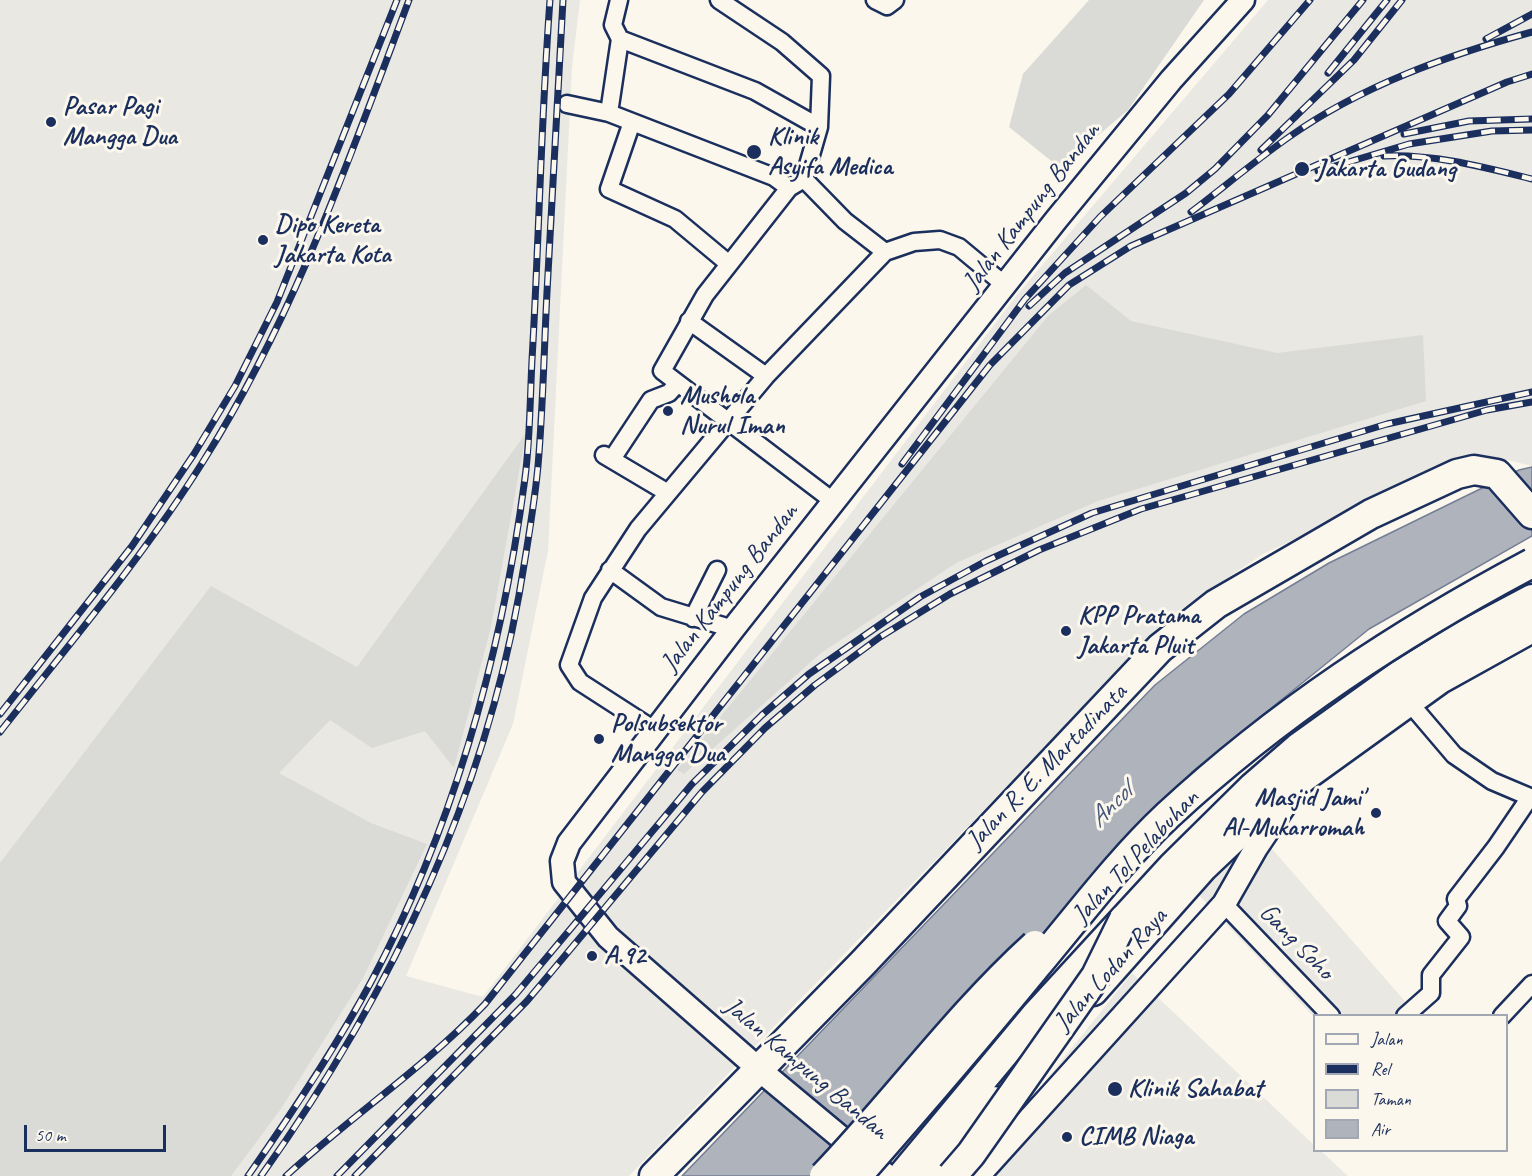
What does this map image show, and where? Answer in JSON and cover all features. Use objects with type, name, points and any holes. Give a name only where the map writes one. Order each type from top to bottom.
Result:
[{"type":"highway","name":"Jalan R. E. Martadinata","points":[[654,1176],[764,1073],[1160,648],[1216,604],[1378,510],[1456,474],[1474,471],[1497,474],[1532,514]]},
{"type":"highway","name":"Jalan Tol Pelabuhan","points":[[859,1165],[956,1064],[1113,874],[1167,816],[1313,696],[1444,609],[1532,563]]},
{"type":"highway","name":"Jalan Tol Pelabuhan","points":[[902,1176],[1036,1015],[1124,919],[1245,795],[1298,748],[1400,675],[1466,634],[1532,599]]},
{"type":"highway","name":"Jalan Lodan Raya","points":[[932,1176],[1009,1083],[1233,836],[1304,777],[1408,701],[1440,679],[1532,628]]},
{"type":"highway","points":[[824,1176],[903,1091],[1002,975],[1113,874]]},
{"type":"highway","points":[[952,1176],[1096,976],[1124,919]]},
{"type":"street","points":[[619,0],[613,25],[621,39],[755,91],[819,127]]},
{"type":"street","points":[[719,0],[740,5],[821,76],[819,127],[804,179],[789,188],[705,295],[662,371],[833,501]]},
{"type":"street","points":[[875,0],[887,6],[895,0]]},
{"type":"street","name":"Jalan Kampung Bandan","points":[[887,1176],[859,1165],[764,1073],[608,937],[564,882],[562,861],[569,843],[833,501],[1006,286],[1056,220],[1171,80],[1243,0]]},
{"type":"street","points":[[609,112],[621,39]]},
{"type":"street","points":[[567,104],[609,112],[774,177],[789,188]]},
{"type":"street","points":[[632,122],[609,189],[675,219],[729,264]]},
{"type":"street","points":[[804,179],[845,221],[885,252]]},
{"type":"street","points":[[656,731],[580,682],[569,665],[593,598],[610,570],[668,493],[766,376],[885,252],[914,242],[940,240],[959,247],[1006,286]]},
{"type":"street","points":[[689,321],[766,376]]},
{"type":"street","points":[[668,493],[608,457],[651,400],[669,393],[677,384]]},
{"type":"street","points":[[610,570],[662,607],[733,629]]},
{"type":"street","points":[[693,618],[717,570]]},
{"type":"street","points":[[1407,1014],[1430,995],[1431,975],[1461,937],[1447,921],[1458,906],[1456,899],[1531,797],[1492,781],[1454,755],[1408,701]]},
{"type":"street","name":"Jalan Lodan Raya","points":[[978,1176],[1224,904],[1256,848],[1304,777]]},
{"type":"street","name":"Gang Soho","points":[[1224,904],[1329,1014]]},
{"type":"street","points":[[1504,1014],[1532,984]]},
{"type":"shaded area","points":[[0,0],[580,0],[572,67],[548,551],[513,724],[406,976],[483,997],[1016,296],[1268,0],[1532,0],[1532,466],[1481,454],[1263,554],[1174,614],[629,1176],[0,1176]]},
{"type":"shaded area","points":[[1253,827],[1416,1014],[1313,1014],[1313,1016],[1195,891]]},
{"type":"shaded area","points":[[1132,973],[1313,1144],[1313,1152],[1322,1152],[1348,1176],[969,1176]]},
{"type":"green space","points":[[1089,0],[1204,0],[1128,110],[1060,168],[1009,127],[1023,74]]},
{"type":"green space","points":[[1086,285],[1131,321],[1277,353],[1423,335],[1426,401],[1098,501],[956,563],[821,653],[684,774],[677,770],[1048,316]]},
{"type":"green space","points":[[526,433],[491,627],[454,768],[425,731],[372,748],[330,720],[279,773],[371,823],[427,844],[363,978],[280,1110],[231,1176],[0,1176],[0,863],[211,586],[357,667]]},
{"type":"water","name":"Ancol","points":[[1532,467],[1532,536],[1369,629],[1192,772],[834,1176],[682,1176],[1155,685],[1244,614],[1329,563],[1519,470]]},
{"type":"railway","points":[[0,714],[132,546],[194,454],[235,386],[277,302],[397,0]]},
{"type":"railway","points":[[0,732],[106,599],[157,530],[204,460],[236,406],[266,350],[318,235],[409,0]]},
{"type":"railway","points":[[248,1176],[297,1105],[343,1032],[401,923],[450,800],[488,673],[503,609],[527,464],[550,0]]},
{"type":"railway","points":[[261,1176],[306,1110],[348,1042],[387,972],[422,900],[453,826],[480,751],[502,674],[519,595],[538,466],[563,0]]},
{"type":"railway","points":[[902,464],[1025,299],[1100,217],[1229,94],[1310,0]]},
{"type":"railway","points":[[1029,306],[1065,273],[1186,193],[1215,169],[1268,115],[1363,0]]},
{"type":"railway","points":[[1328,73],[1387,0]]},
{"type":"railway","points":[[1261,150],[1354,60],[1402,0]]},
{"type":"railway","points":[[1486,39],[1532,14]]},
{"type":"railway","points":[[1191,212],[1289,137],[1346,102],[1375,87],[1437,62],[1532,32]]},
{"type":"railway","points":[[286,1176],[412,1071],[485,1004],[990,365],[1069,285],[1131,246],[1507,82],[1532,74]]},
{"type":"railway","points":[[1404,134],[1469,121],[1532,119]]},
{"type":"railway","points":[[1318,171],[1409,144],[1492,131],[1532,130]]},
{"type":"railway","points":[[1384,156],[1440,159],[1532,179]]},
{"type":"railway","points":[[337,1176],[516,994],[692,784],[762,715],[809,674],[920,597],[986,561],[1092,513],[1387,424],[1532,392]]},
{"type":"railway","points":[[355,1176],[527,1001],[702,792],[765,728],[815,685],[880,637],[950,594],[1039,550],[1141,509],[1487,410],[1532,402]]},
{"type":"place","name":"Pasar Pagi Mangga Dua","points":[[51,122]]},
{"type":"place","name":"Klinik Asyifa Medica","points":[[754,152]]},
{"type":"place","name":"Jakarta Gudang","points":[[1302,169]]},
{"type":"place","name":"Dipo Kereta Jakarta Kota","points":[[263,240]]},
{"type":"place","name":"Mushola Nurul Iman","points":[[668,411]]},
{"type":"place","name":"KPP Pratama Jakarta Pluit","points":[[1066,631]]},
{"type":"place","name":"Polsubsektor Mangga Dua","points":[[599,739]]},
{"type":"place","name":"Masjid Jami' Al-Mukarromah","points":[[1376,813]]},
{"type":"place","name":"A.92","points":[[592,956]]},
{"type":"place","name":"Klinik Sahabat","points":[[1115,1089]]},
{"type":"place","name":"CIMB Niaga","points":[[1067,1137]]}]
